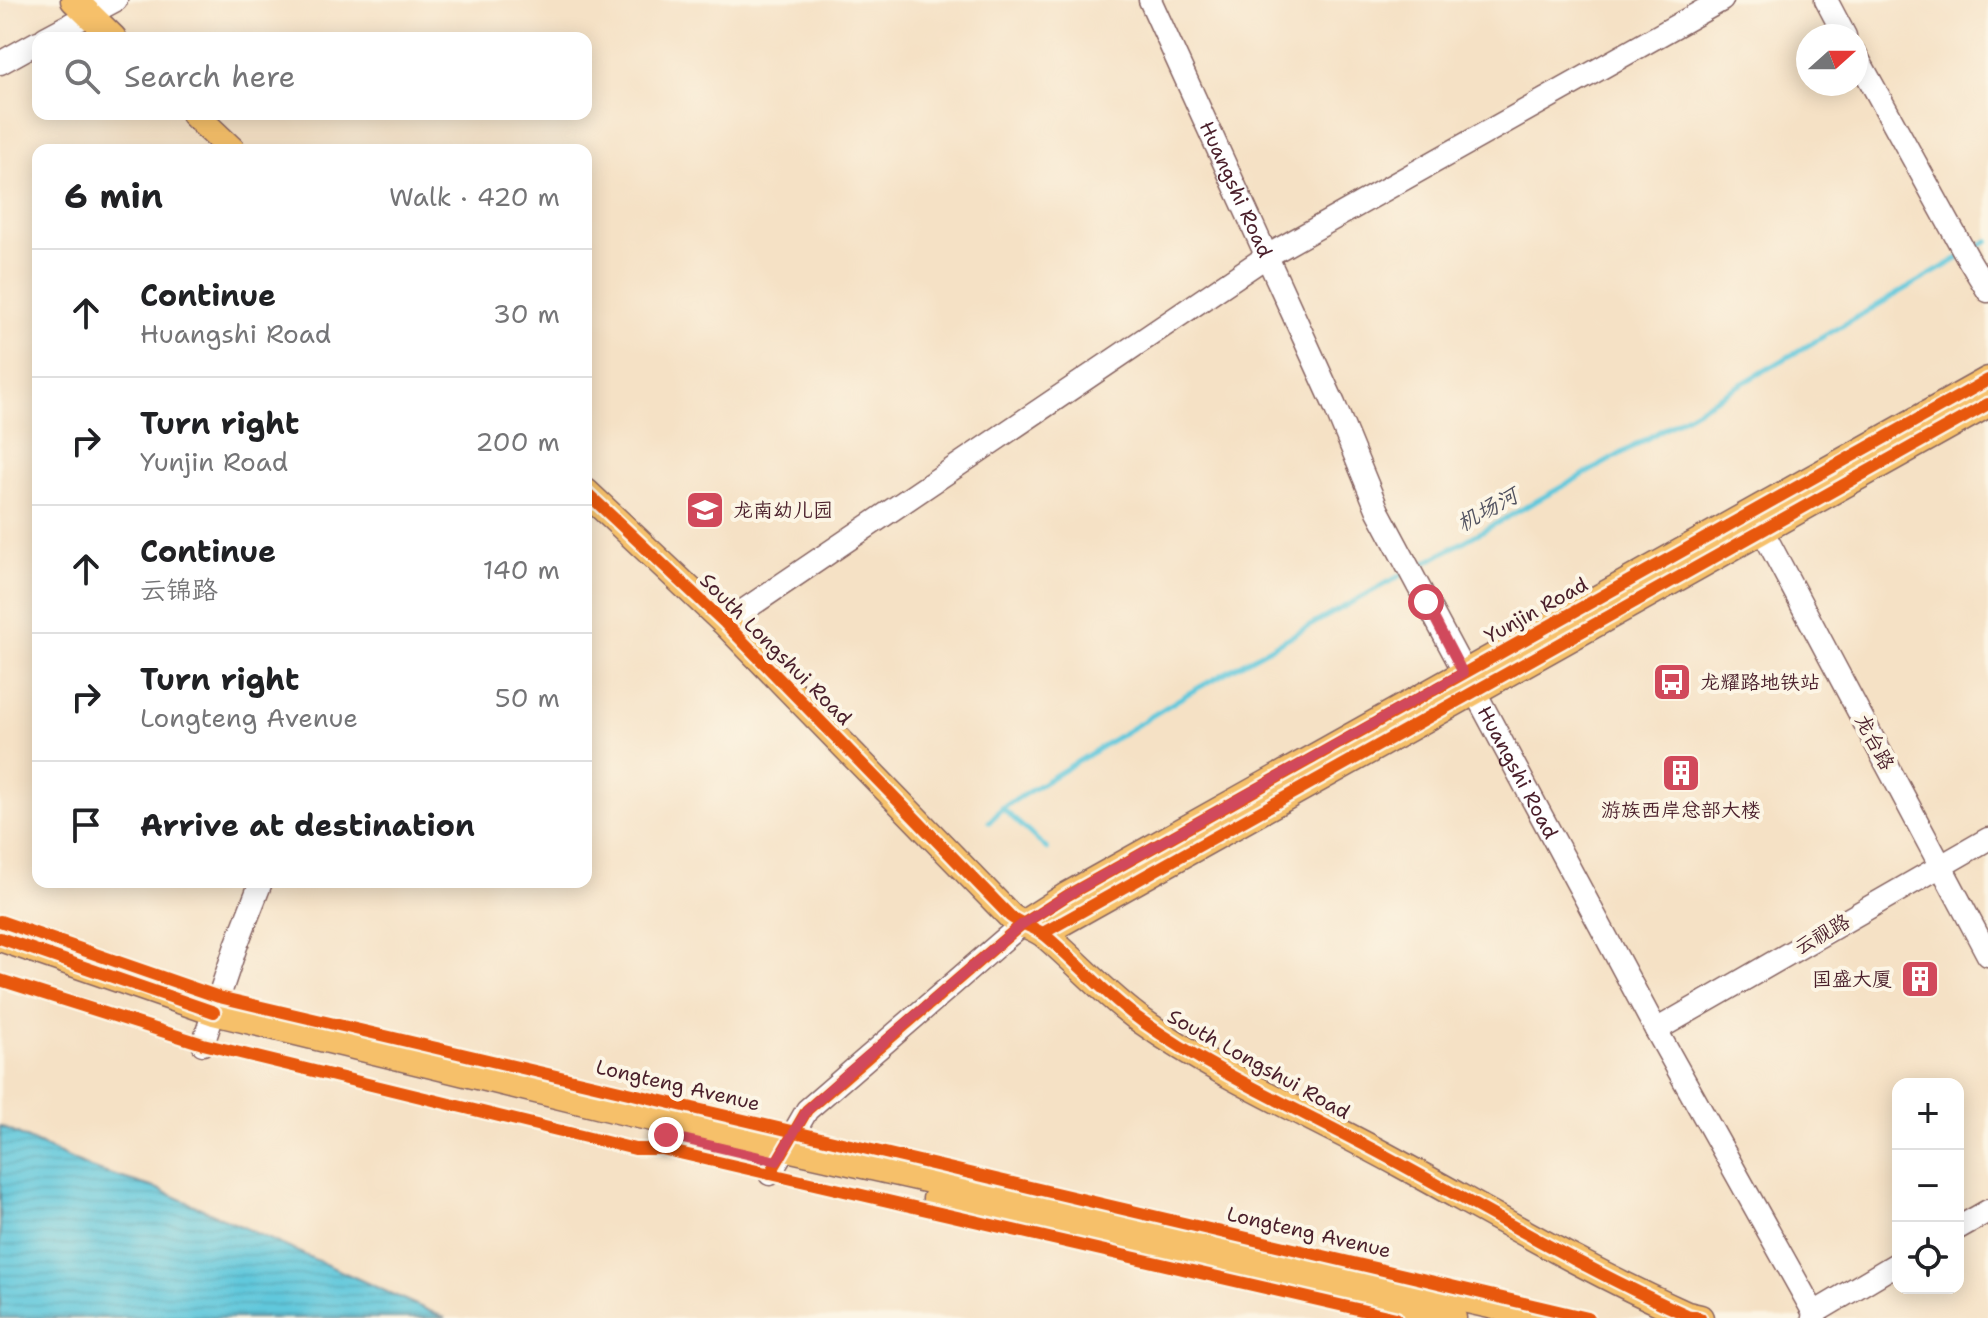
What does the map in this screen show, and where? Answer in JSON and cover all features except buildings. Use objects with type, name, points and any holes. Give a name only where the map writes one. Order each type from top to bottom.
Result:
[{"type":"main road","points":[[81,7],[107,32]]},
{"type":"main road","points":[[200,120],[226,144]]},
{"type":"main road","name":"Yunjin Road","points":[[1032,929],[1468,683],[1988,380]]},
{"type":"main road","name":"Yunjin Road","points":[[1468,683],[1762,530],[1988,404]]},
{"type":"main road","name":"South Longshui Road","points":[[592,498],[725,623],[1032,929],[1115,1000],[1191,1052],[1596,1273],[1687,1315],[1700,1318]]},
{"type":"main road","name":"Longteng Avenue","points":[[0,938],[209,1028]]},
{"type":"main road","name":"Longteng Avenue","points":[[0,957],[209,1028],[630,1113],[777,1161],[1453,1318]]},
{"type":"main road","name":"Longteng Avenue","points":[[777,1161],[1548,1318]]},
{"type":"street","points":[[52,32],[81,7],[116,0]]},
{"type":"street","name":"Huangshi Road","points":[[1150,0],[1394,543],[1813,1316]]},
{"type":"street","points":[[725,623],[1267,256],[1722,0]]},
{"type":"street","points":[[1826,0],[1839,24]]},
{"type":"street","points":[[0,63],[32,45]]},
{"type":"street","points":[[1868,77],[1988,291]]},
{"type":"street","name":"龙台路","points":[[1762,530],[1988,955]]},
{"type":"street","name":"云视路","points":[[1656,1030],[1988,839]]},
{"type":"street","points":[[209,1028],[259,888]]},
{"type":"street","points":[[777,1161],[807,1110],[1032,929]]},
{"type":"street","points":[[1964,1225],[1988,1211]]},
{"type":"street","points":[[1813,1316],[1892,1267]]},
{"type":"water","points":[[0,1126],[90,1168],[158,1189],[445,1318],[0,1318]]},
{"type":"waterway","name":"机场河","points":[[1972,251],[1988,241]]},
{"type":"waterway","name":"机场河","points":[[1416,568],[1959,258]]},
{"type":"waterway","name":"机场河","points":[[989,822],[1002,808],[1189,693],[1403,574]]},
{"type":"waterway","name":"机场河","points":[[1002,808],[1047,849]]},
{"type":"cycle path","points":[[770,1174],[807,1110],[1021,925],[1068,895],[1988,380]]},
{"type":"cycle path","points":[[1043,933],[1988,404]]},
{"type":"cycle path","points":[[592,498],[725,623],[1010,916],[1046,936],[1142,1021],[1204,1061],[1579,1262],[1687,1315],[1700,1318]]},
{"type":"cycle path","points":[[0,921],[219,997],[1588,1318]]},
{"type":"cycle path","points":[[0,938],[214,1012]]},
{"type":"cycle path","points":[[0,980],[203,1044],[635,1149],[662,1149],[1396,1318]]},
{"type":"place","name":"龙南幼儿园","points":[[705,510]]},
{"type":"place","name":"龙耀路地铁站","points":[[1672,682]]},
{"type":"place","name":"游族西岸总部大楼","points":[[1681,773]]},
{"type":"place","name":"国盛大厦","points":[[1920,979]]},
{"type":"route","points":[[666,1135],[777,1161],[807,1110],[1021,925],[1068,895],[1463,673],[1426,602]]}]
